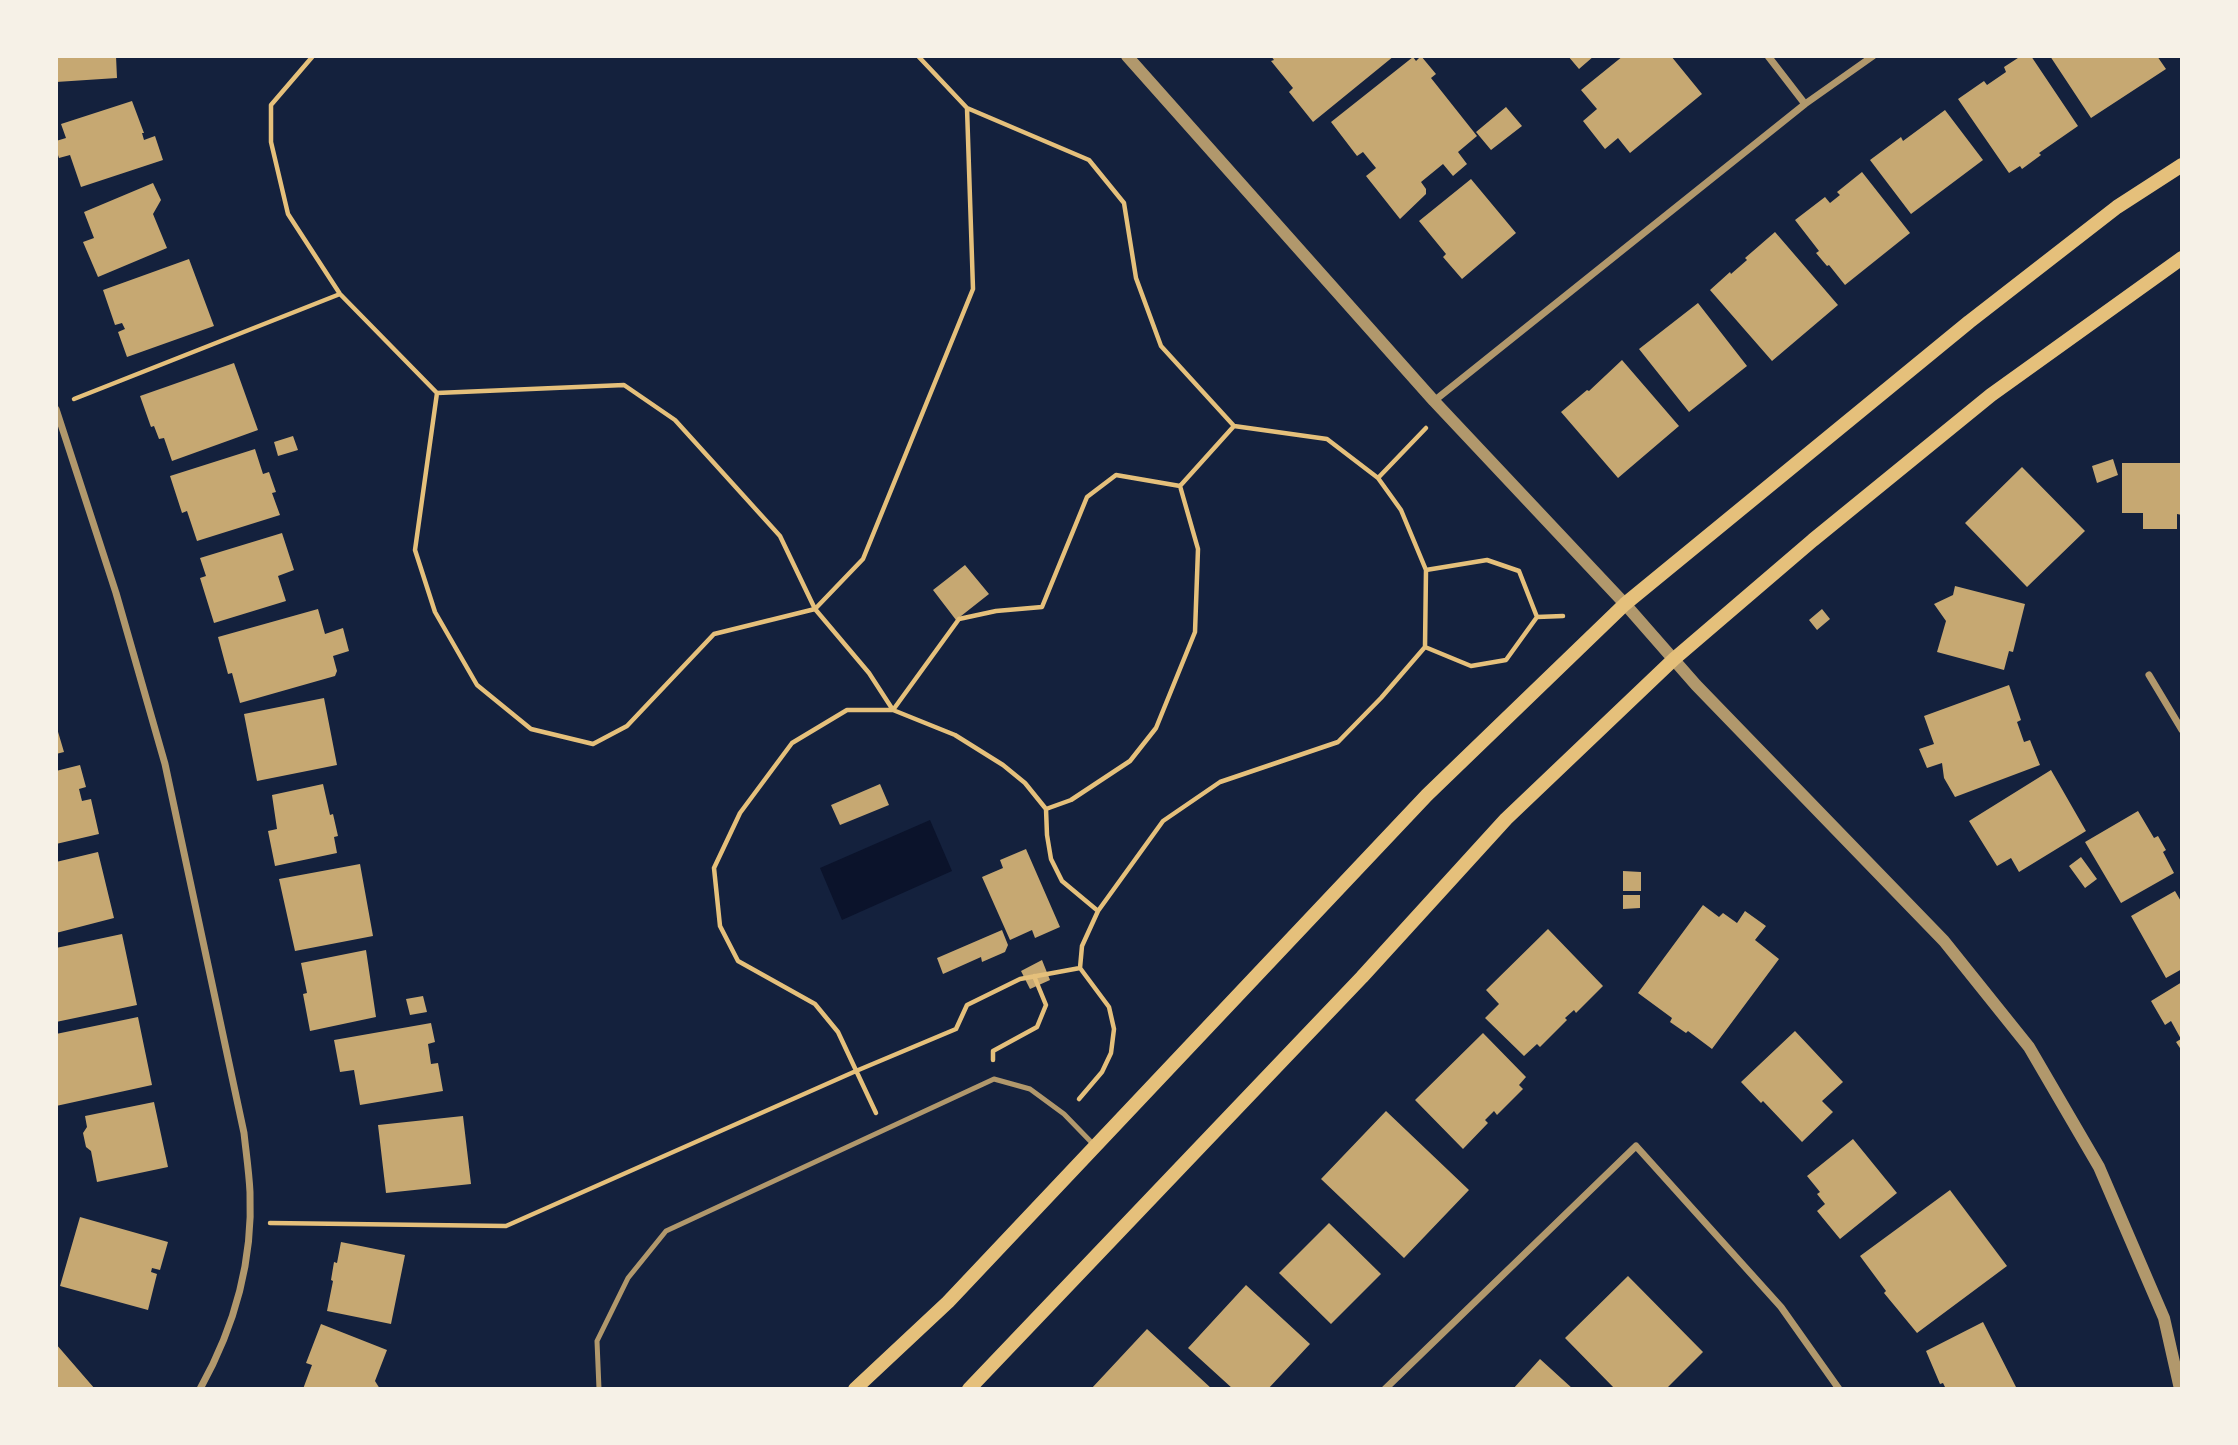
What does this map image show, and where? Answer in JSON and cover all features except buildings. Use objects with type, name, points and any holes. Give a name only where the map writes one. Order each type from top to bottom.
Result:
[{"type":"main road","points":[[855,1389],[948,1302],[1427,795],[1625,604],[1969,322],[2117,207],[2182,165]]},
{"type":"main road","points":[[969,1389],[1362,976],[1506,820],[1674,659],[1813,540],[1991,396],[2182,258]]},
{"type":"street","points":[[1127,56],[1434,401],[1625,604],[1705,695],[1944,941],[2029,1047],[2099,1167],[2164,1318],[2180,1389]]},
{"type":"street","points":[[1768,56],[1805,104]]},
{"type":"street","points":[[1434,401],[1805,104],[1873,56]]},
{"type":"street","points":[[56,409],[116,593],[165,764],[244,1133],[250,1192],[248,1252],[236,1311],[214,1365],[200,1389]]},
{"type":"street","points":[[2149,675],[2182,730]]},
{"type":"street","points":[[1385,1389],[1636,1146],[1781,1307],[1839,1389]]},
{"type":"lane","points":[[600,1389],[597,1341],[628,1278],[666,1231],[994,1079],[1030,1089],[1064,1114],[1095,1146]]},
{"type":"path","points":[[313,56],[271,105],[271,142],[288,214],[340,294],[437,393],[624,385],[675,419],[780,536],[815,609],[869,673],[893,710]]},
{"type":"path","points":[[918,56],[967,107],[1088,160],[1124,204],[1136,278],[1161,345],[1234,426],[1327,439],[1378,478],[1401,510],[1426,570],[1424,647],[1381,698],[1338,742],[1220,782],[1163,821],[1098,911],[1082,946],[1080,968],[1109,1007],[1114,1029],[1111,1053],[1101,1072],[1078,1099]]},
{"type":"path","points":[[437,393],[415,550],[435,612],[477,685],[531,729],[593,744],[627,726],[714,634],[815,609],[863,559],[972,289],[967,107]]},
{"type":"path","points":[[69,401],[340,294]]},
{"type":"path","points":[[1180,486],[1234,426]]},
{"type":"path","points":[[1378,478],[1416,438]]},
{"type":"path","points":[[893,710],[959,619],[996,611],[1041,607],[1087,497],[1116,475],[1180,486]]},
{"type":"path","points":[[1046,809],[1071,800],[1130,761],[1156,729],[1195,632],[1198,549],[1180,486]]},
{"type":"path","points":[[1426,570],[1487,561],[1519,570],[1537,617]]},
{"type":"path","points":[[1537,617],[1563,616]]},
{"type":"path","points":[[1424,647],[1471,666],[1506,660],[1537,617]]},
{"type":"path","points":[[883,1130],[838,1032],[815,1004],[738,961],[720,926],[713,867],[740,813],[792,743],[847,710],[893,710],[955,735],[977,747],[1025,783],[1046,809],[1051,859],[1062,881],[1098,911]]},
{"type":"path","points":[[249,1222],[506,1226],[956,1029],[967,1005],[1020,979],[1080,968]]},
{"type":"path","points":[[994,1079],[993,1051],[1037,1027],[1046,1005],[1034,976]]},
{"type":"water","points":[[930,820],[952,871],[842,920],[820,868]]}]
